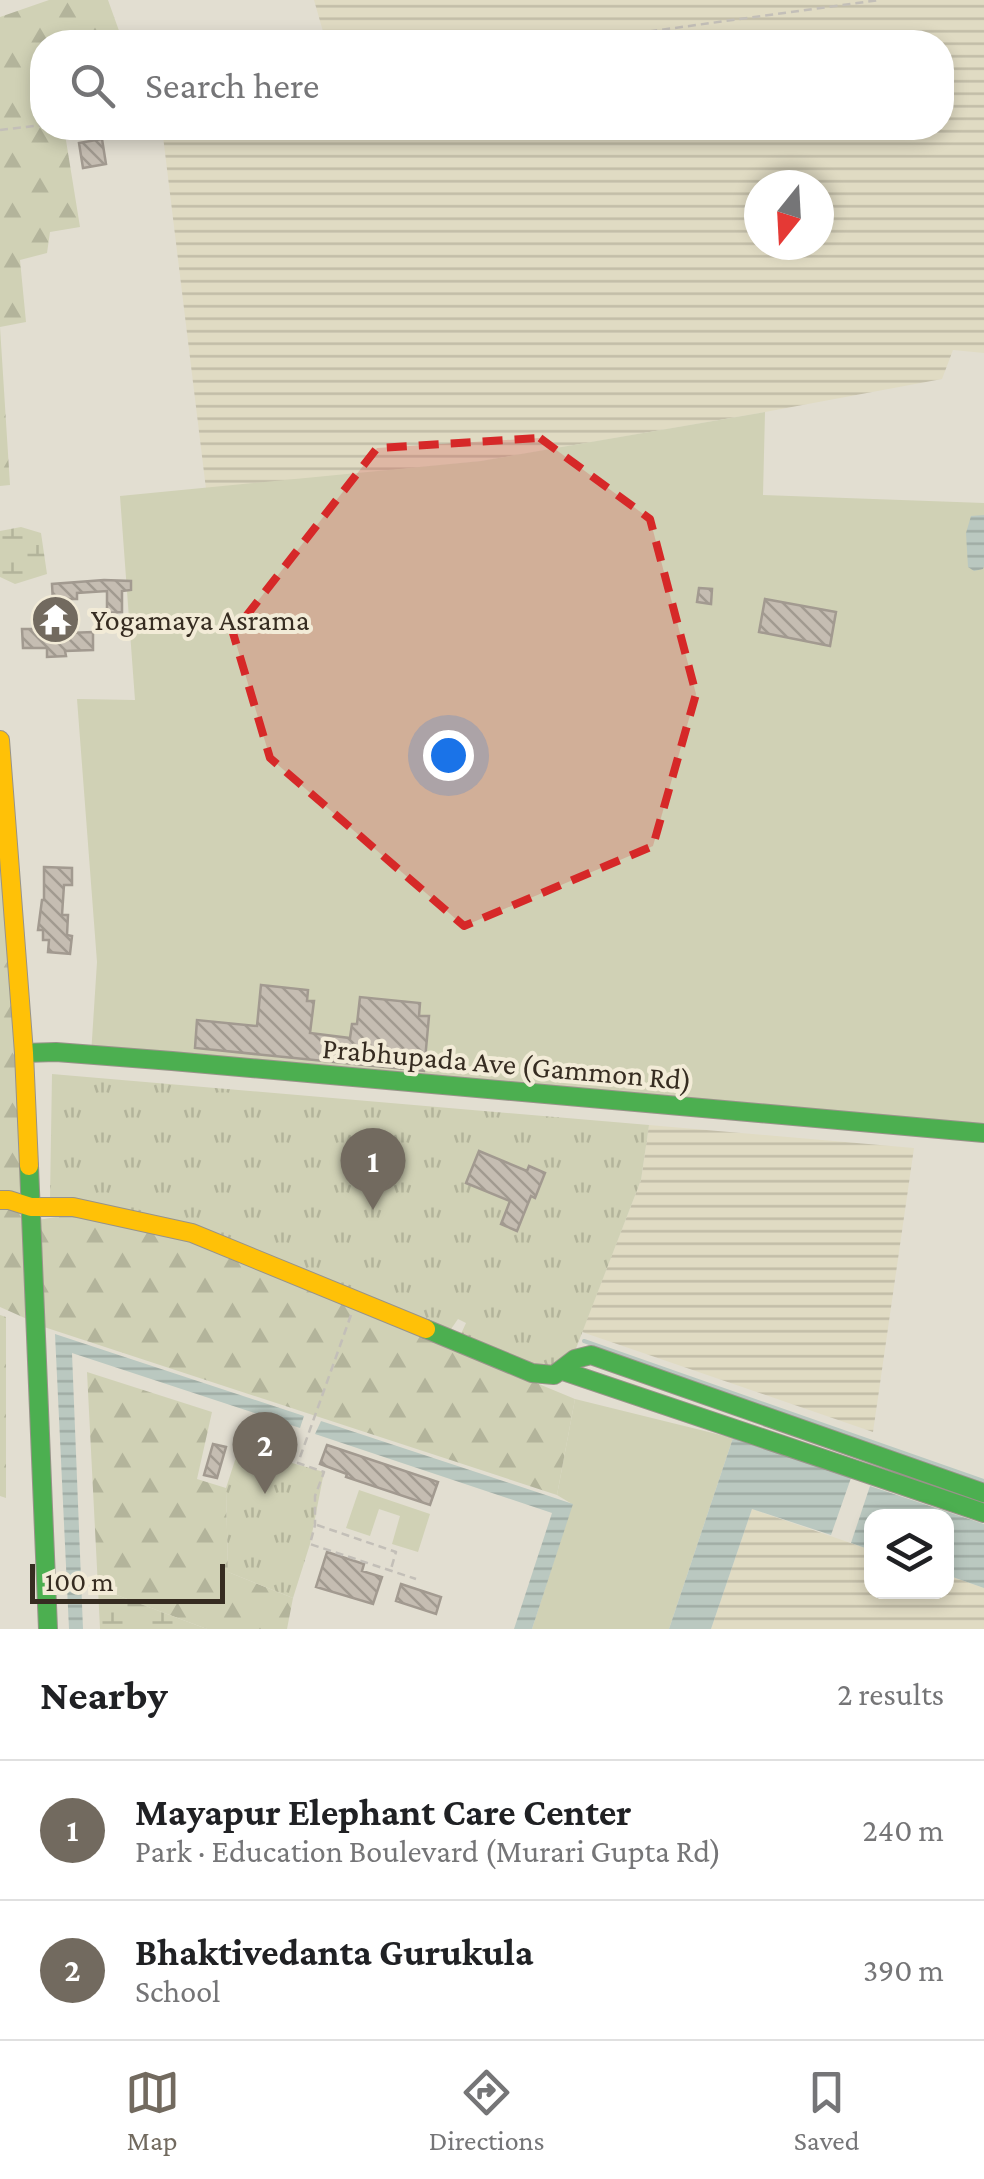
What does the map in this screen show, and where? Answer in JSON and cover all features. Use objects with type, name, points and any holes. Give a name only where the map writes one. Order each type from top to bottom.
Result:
[{"type":"street","points":[[0,740],[24,1053],[48,1629]]},
{"type":"street","name":"Prabhupada Ave (Gammon Rd)","points":[[24,1053],[265,1068],[984,1133]]},
{"type":"street","points":[[0,1200],[30,1207],[73,1207],[192,1233],[532,1373],[554,1375],[582,1356],[591,1355],[984,1493]]},
{"type":"street","points":[[563,1370],[984,1513]]},
{"type":"path","points":[[660,30],[879,0]]},
{"type":"path","points":[[0,130],[30,126]]},
{"type":"path","points":[[357,1300],[298,1463],[324,1472],[316,1496],[316,1525],[310,1544],[416,1579]]},
{"type":"path","points":[[316,1525],[396,1552],[390,1571]]},
{"type":"highlighted area","points":[[540,438],[650,519],[696,694],[653,846],[464,926],[270,758],[233,633],[377,448]]},
{"type":"shaded area","points":[[314,0],[984,0],[984,353],[953,350],[942,379],[482,461],[206,489],[163,140],[954,140],[954,30],[323,30]]},
{"type":"shaded area","points":[[984,515],[984,566],[974,571],[968,567],[966,533],[971,516]]},
{"type":"shaded area","points":[[649,1125],[914,1148],[873,1432],[582,1332],[641,1180]]},
{"type":"shaded area","points":[[55,1334],[304,1416],[300,1428],[72,1353],[83,1629],[69,1629]]},
{"type":"shaded area","points":[[321,1421],[573,1504],[532,1629],[514,1629],[552,1513],[315,1434]]},
{"type":"shaded area","points":[[733,1438],[851,1478],[831,1535],[752,1509],[711,1629],[669,1629]]},
{"type":"shaded area","points":[[870,1486],[939,1509],[864,1509],[864,1548],[851,1543]]},
{"type":"shaded area","points":[[752,1509],[864,1548],[864,1599],[954,1599],[954,1577],[984,1588],[984,1629],[711,1629]]},
{"type":"shaded area","points":[[954,1514],[984,1524],[984,1588],[954,1577]]},
{"type":"green space","points":[[49,0],[108,0],[119,30],[30,30],[30,140],[66,140],[80,227],[50,232],[47,253],[20,260],[26,322],[0,327],[0,17]]},
{"type":"green space","points":[[0,327],[10,485],[0,486]]},
{"type":"green space","points":[[765,412],[763,495],[984,503],[984,1125],[91,1055],[97,962],[77,699],[135,700],[120,496],[481,461]]},
{"type":"green space","points":[[21,527],[41,533],[47,574],[15,584],[0,577],[0,531]]},
{"type":"green space","points":[[0,851],[17,1060],[27,1319],[0,1307]]},
{"type":"green space","points":[[52,1074],[649,1125],[641,1180],[575,1351],[561,1365],[534,1369],[460,1336],[466,1323],[458,1319],[449,1332],[186,1222],[50,1198]]},
{"type":"green space","points":[[74,1214],[195,1242],[575,1399],[557,1495],[44,1327],[38,1220]]},
{"type":"green space","points":[[0,1315],[6,1317],[6,1498],[0,1496]]},
{"type":"green space","points":[[87,1372],[212,1412],[197,1479],[226,1488],[228,1572],[293,1598],[287,1629],[207,1629],[98,1588]]},
{"type":"green space","points":[[575,1399],[733,1438],[669,1629],[532,1629],[572,1504],[557,1495]]},
{"type":"green space","points":[[239,1448],[324,1472],[310,1544],[293,1598],[228,1572],[226,1488]]},
{"type":"green space","points":[[359,1490],[430,1514],[418,1552],[392,1544],[400,1516],[379,1509],[370,1536],[346,1528]]},
{"type":"green space","points":[[98,1588],[207,1629],[100,1629]]},
{"type":"building","points":[[102,140],[106,164],[83,168],[79,143]]},
{"type":"building","points":[[131,581],[131,590],[122,591],[122,612],[107,613],[107,591],[77,593],[77,599],[66,599],[67,633],[93,632],[93,650],[65,651],[66,656],[47,657],[47,648],[23,648],[22,629],[45,629],[44,603],[53,603],[52,584]]},
{"type":"building","points":[[699,588],[712,589],[711,604],[697,602]]},
{"type":"building","points":[[765,599],[836,612],[830,646],[759,632]]},
{"type":"building","points":[[44,867],[72,868],[72,885],[64,885],[62,915],[68,915],[70,954],[48,952],[49,940],[43,940],[43,930],[38,930],[44,900]]},
{"type":"building","points":[[261,985],[308,990],[307,1001],[314,1001],[310,1033],[350,1038],[352,1024],[357,1024],[360,997],[420,1003],[419,1016],[429,1016],[424,1071],[195,1048],[197,1020],[257,1026]]},
{"type":"building","points":[[479,1151],[527,1171],[529,1166],[545,1173],[517,1231],[501,1224],[510,1201],[466,1183]]},
{"type":"building","points":[[213,1444],[226,1447],[217,1478],[204,1475]]},
{"type":"building","points":[[327,1445],[438,1482],[430,1505],[346,1477],[347,1474],[320,1464]]},
{"type":"building","points":[[327,1552],[364,1564],[362,1571],[382,1577],[373,1604],[316,1587]]},
{"type":"building","points":[[401,1584],[441,1597],[436,1614],[396,1601]]},
{"type":"waterway","points":[[584,1341],[984,1481]]},
{"type":"traffic: fast","points":[[24,1053],[172,1061],[984,1133]]},
{"type":"traffic: fast","points":[[29,1166],[48,1629]]},
{"type":"traffic: fast","points":[[426,1329],[532,1373],[554,1375],[575,1359],[591,1355],[984,1493]]},
{"type":"traffic: fast","points":[[563,1371],[984,1513]]},
{"type":"traffic: slow","points":[[0,740],[29,1166]]},
{"type":"traffic: slow","points":[[0,1200],[31,1207],[73,1207],[192,1233],[426,1329]]},
{"type":"place","name":"Yogamaya Asrama","points":[[56,620]]},
{"type":"place","name":"Mayapur Elephant Care Center","points":[[373,1210]]},
{"type":"place","name":"Bhaktivedanta Gurukula","points":[[265,1494]]}]
